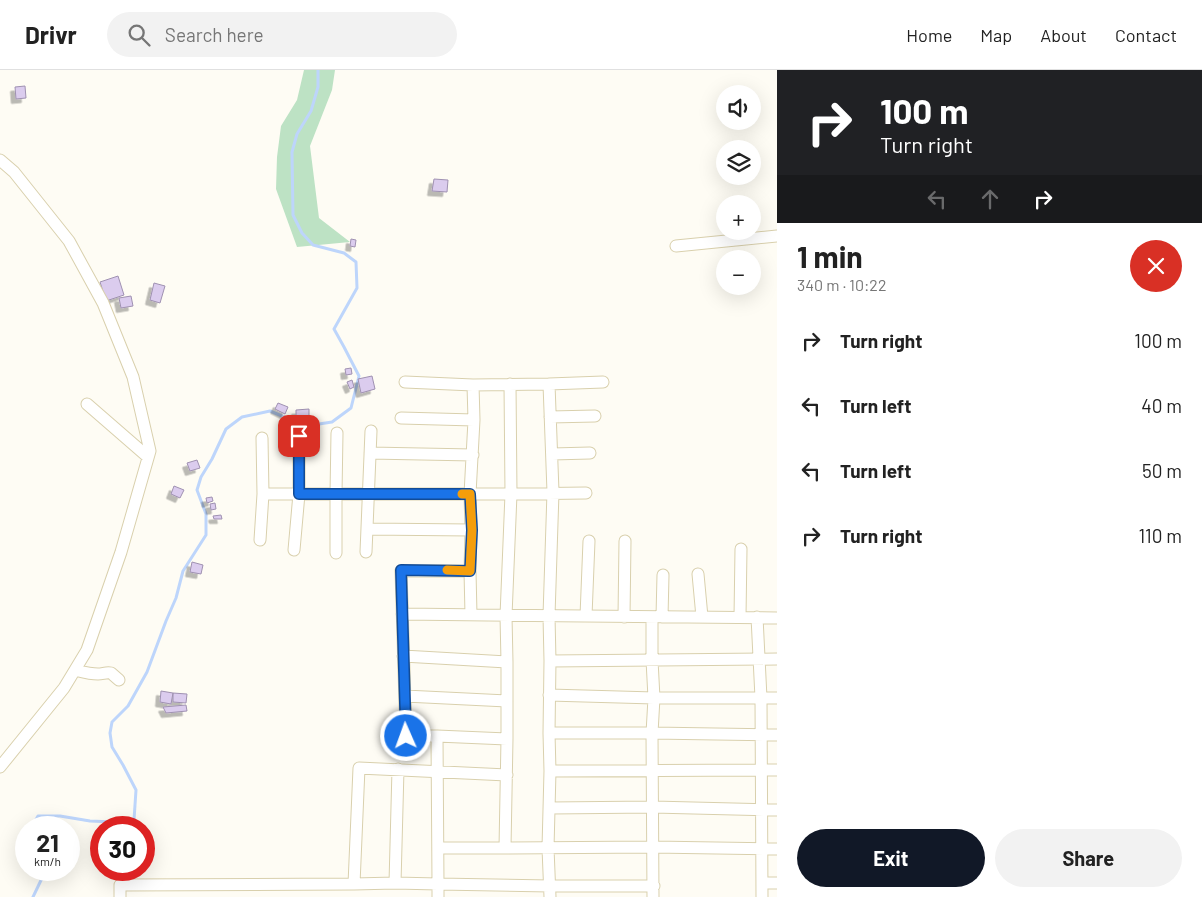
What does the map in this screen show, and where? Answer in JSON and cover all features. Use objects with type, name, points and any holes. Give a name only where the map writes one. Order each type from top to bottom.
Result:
[{"type":"street","points":[[0,160],[14,172],[69,241],[103,303],[133,377],[150,452],[121,552],[87,650],[64,688],[0,766]]},
{"type":"street","points":[[676,246],[777,236]]},
{"type":"street","points":[[405,382],[473,384],[602,382]]},
{"type":"street","points":[[471,615],[470,571],[472,530],[470,494],[474,420],[473,384]]},
{"type":"street","points":[[506,848],[508,662],[506,616],[511,494],[510,384]]},
{"type":"street","points":[[549,384],[553,492],[549,616],[550,808],[548,848],[550,892]]},
{"type":"street","points":[[87,404],[148,457]]},
{"type":"street","points":[[550,417],[595,416]]},
{"type":"street","points":[[401,418],[474,420]]},
{"type":"street","points":[[366,552],[371,431]]},
{"type":"street","points":[[336,553],[337,433]]},
{"type":"street","points":[[294,550],[299,494],[299,436]]},
{"type":"street","points":[[260,540],[263,494],[262,438]]},
{"type":"street","points":[[370,453],[473,455]]},
{"type":"street","points":[[552,454],[590,453]]},
{"type":"street","points":[[263,494],[511,494],[586,492]]},
{"type":"street","points":[[367,529],[472,530]]},
{"type":"street","points":[[586,616],[589,541]]},
{"type":"street","points":[[624,617],[625,541]]},
{"type":"street","points":[[740,617],[741,549]]},
{"type":"street","points":[[470,571],[401,570],[406,736],[507,739]]},
{"type":"street","points":[[698,574],[702,617]]},
{"type":"street","points":[[120,897],[120,884],[395,883],[550,892],[653,892],[652,733],[654,698],[652,660],[662,575]]},
{"type":"street","points":[[402,614],[777,618]]},
{"type":"street","points":[[757,618],[761,698],[762,897]]},
{"type":"street","points":[[403,656],[508,662]]},
{"type":"street","points":[[550,661],[777,659]]},
{"type":"street","points":[[75,670],[89,674],[111,673],[119,680]]},
{"type":"street","points":[[549,695],[654,698],[777,698]]},
{"type":"street","points":[[405,696],[507,701]]},
{"type":"street","points":[[549,733],[777,735]]},
{"type":"street","points":[[438,736],[438,897]]},
{"type":"street","points":[[354,884],[359,768],[506,775]]},
{"type":"street","points":[[395,883],[398,769]]},
{"type":"street","points":[[550,771],[777,770]]},
{"type":"street","points":[[550,808],[653,807],[777,810]]},
{"type":"street","points":[[438,848],[653,846],[777,849]]},
{"type":"street","points":[[762,883],[777,883]]},
{"type":"street","points":[[217,884],[217,897]]},
{"type":"street","points":[[324,884],[324,897]]},
{"type":"green space","points":[[304,70],[335,70],[332,90],[310,146],[319,218],[350,242],[297,247],[276,189],[277,157],[281,126],[297,100]]},
{"type":"building","points":[[25,86],[26,98],[16,99],[15,87]]},
{"type":"building","points":[[434,179],[448,180],[447,192],[432,191]]},
{"type":"building","points":[[351,239],[356,240],[355,247],[350,246]]},
{"type":"building","points":[[118,276],[124,295],[106,301],[100,282]]},
{"type":"building","points":[[154,283],[165,286],[160,303],[150,300]]},
{"type":"building","points":[[131,296],[133,306],[121,308],[119,298]]},
{"type":"building","points":[[351,368],[352,374],[346,375],[345,369]]},
{"type":"building","points":[[372,376],[375,389],[361,393],[358,379]]},
{"type":"building","points":[[352,380],[354,387],[350,389],[347,382]]},
{"type":"building","points":[[278,403],[288,407],[285,414],[275,409]]},
{"type":"building","points":[[309,409],[309,417],[296,418],[296,410]]},
{"type":"building","points":[[197,460],[200,468],[190,471],[187,463]]},
{"type":"building","points":[[174,486],[184,490],[180,498],[171,494]]},
{"type":"building","points":[[212,497],[213,501],[207,503],[206,498]]},
{"type":"building","points":[[215,503],[216,509],[211,510],[210,504]]},
{"type":"building","points":[[221,515],[222,519],[214,519],[213,516]]},
{"type":"building","points":[[192,562],[203,565],[201,574],[190,572]]},
{"type":"building","points":[[161,691],[173,693],[171,704],[160,702]]},
{"type":"building","points":[[173,693],[187,694],[186,703],[173,702]]},
{"type":"building","points":[[186,705],[187,711],[166,713],[163,707]]},
{"type":"waterway","points":[[80,819],[114,822],[134,820],[136,790],[112,747],[110,733],[112,722],[128,706],[147,672],[176,598],[183,571],[206,535],[206,514],[197,490],[201,477],[226,429],[242,417],[270,411],[306,426],[332,422],[351,408],[359,376],[334,329],[357,288],[356,262],[344,253],[313,245],[302,233],[293,215],[292,152],[297,134],[311,111],[318,87],[318,70]]},
{"type":"waterway","points":[[33,897],[41,881]]},
{"type":"slow traffic","points":[[447,570],[470,571],[472,530],[470,494],[462,494]]},
{"type":"route","points":[[299,436],[299,494],[470,494],[472,530],[470,571],[401,570],[406,736]]}]
